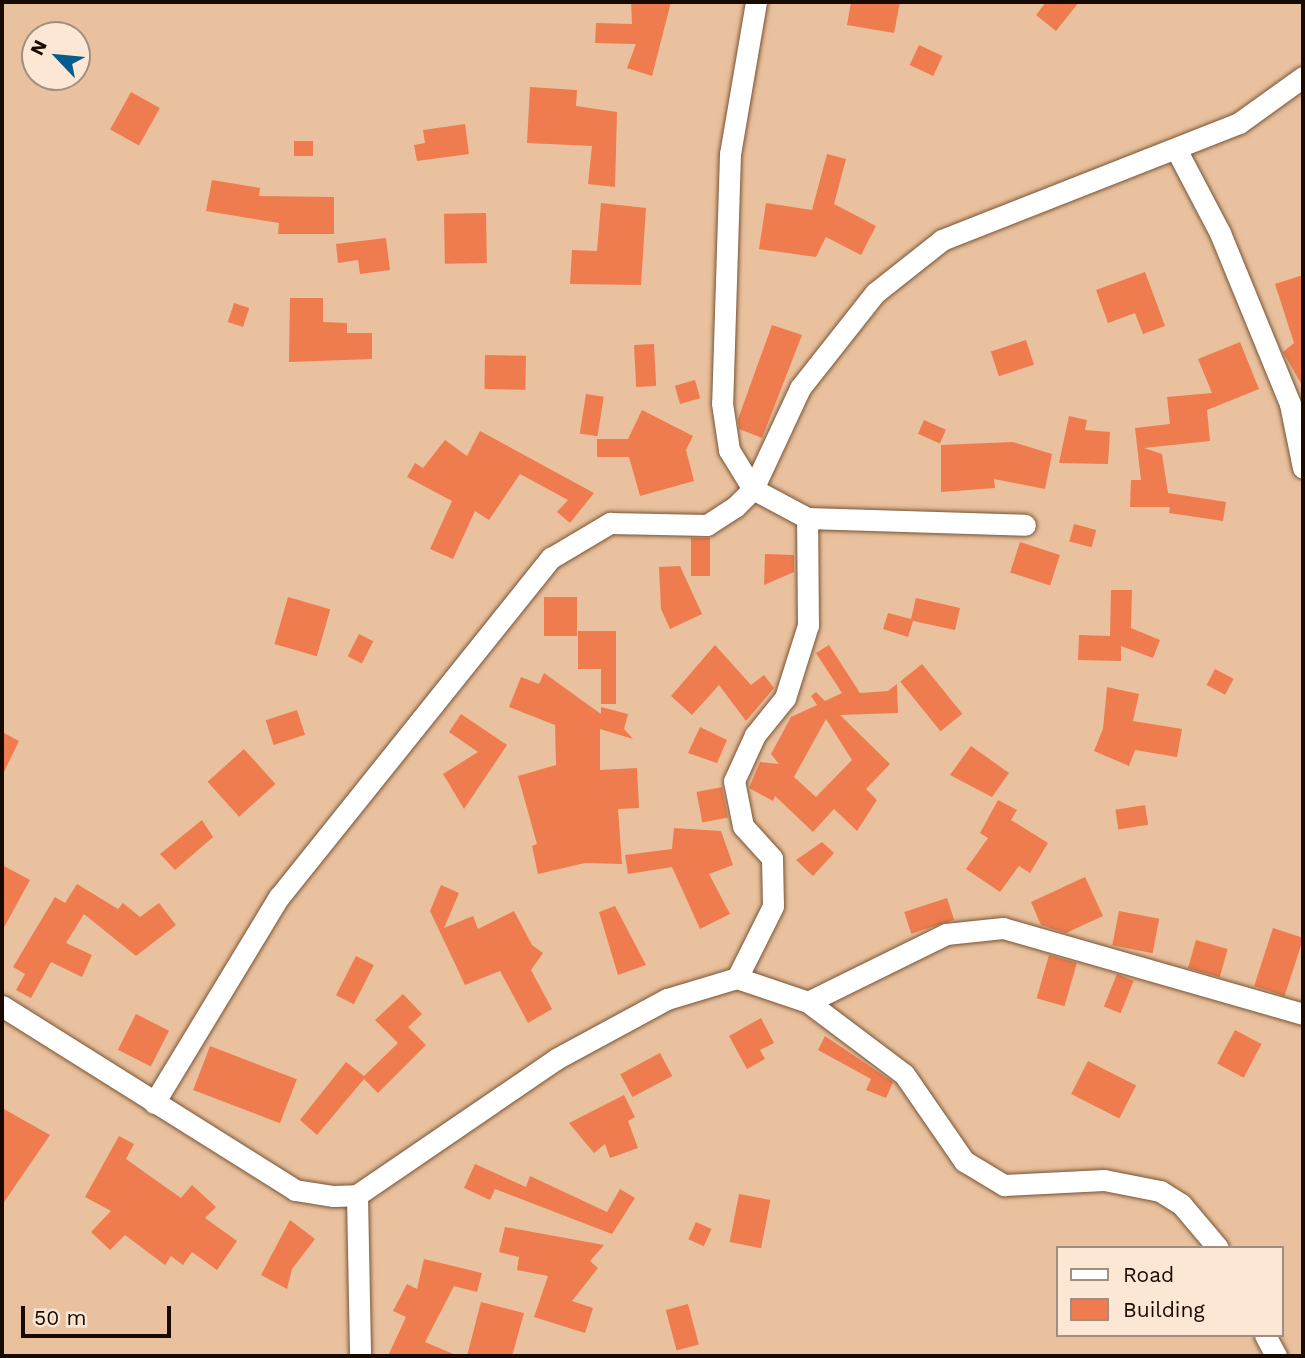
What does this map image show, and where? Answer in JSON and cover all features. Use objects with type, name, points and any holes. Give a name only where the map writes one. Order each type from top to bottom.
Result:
[{"type":"street","points":[[756,2],[730,154],[722,403],[729,450],[753,489],[807,518],[1025,525]]},
{"type":"street","points":[[154,1103],[302,864],[551,558],[610,523],[707,525],[753,489],[800,388],[875,293],[942,240],[1102,173],[1177,151],[1239,123],[1303,77]]},
{"type":"street","points":[[1177,151],[1220,233],[1290,404],[1303,468]]},
{"type":"street","points":[[737,978],[773,906],[772,858],[743,826],[734,781],[755,735],[785,698],[808,625],[807,518]]},
{"type":"street","points":[[808,1002],[946,934],[1003,928],[1303,1014]]},
{"type":"street","points":[[2,1006],[295,1190],[357,1195],[556,1059],[667,999],[737,978],[808,1002],[904,1074],[974,1167],[1004,1185],[1104,1180],[1160,1191],[1181,1204],[1216,1246]]},
{"type":"street","points":[[357,1195],[360,1356]]},
{"type":"street","points":[[1266,1337],[1276,1356]]},
{"type":"building","points":[[631,2],[671,2],[652,76],[627,68],[636,44],[595,43],[596,23],[632,24]]},
{"type":"building","points":[[851,2],[900,2],[894,33],[847,25]]},
{"type":"building","points":[[1046,2],[1079,2],[1056,31],[1036,15]]},
{"type":"building","points":[[919,45],[943,56],[933,76],[910,65]]},
{"type":"building","points":[[530,87],[577,90],[576,106],[617,112],[615,187],[588,184],[592,146],[527,143]]},
{"type":"building","points":[[131,92],[160,108],[139,146],[110,130]]},
{"type":"building","points":[[465,124],[469,154],[417,161],[414,145],[425,143],[423,130]]},
{"type":"building","points":[[294,141],[313,141],[313,156],[294,156]]},
{"type":"building","points":[[827,154],[846,159],[834,204],[876,226],[861,255],[826,237],[816,257],[759,249],[766,203],[812,210]]},
{"type":"building","points":[[212,180],[260,188],[259,196],[334,197],[334,234],[278,234],[279,223],[206,211]]},
{"type":"building","points":[[601,203],[646,208],[641,285],[570,284],[572,250],[597,251]]},
{"type":"building","points":[[486,213],[487,263],[445,264],[444,214]]},
{"type":"building","points":[[386,238],[390,270],[360,274],[358,260],[338,263],[336,244]]},
{"type":"building","points":[[1145,272],[1165,326],[1143,334],[1135,313],[1108,323],[1096,290]]},
{"type":"building","points":[[1303,275],[1303,387],[1283,352],[1294,343],[1275,284]]},
{"type":"building","points":[[290,298],[323,298],[323,322],[347,323],[347,333],[372,333],[372,359],[289,362]]},
{"type":"building","points":[[234,303],[249,308],[243,327],[228,322]]},
{"type":"building","points":[[772,325],[802,335],[762,438],[739,429],[738,419]]},
{"type":"building","points":[[1026,340],[1034,365],[999,376],[991,351]]},
{"type":"building","points":[[1240,342],[1259,389],[1207,410],[1210,441],[1144,448],[1162,454],[1168,493],[1226,502],[1223,521],[1169,513],[1170,507],[1130,507],[1131,480],[1141,480],[1135,428],[1170,424],[1167,397],[1212,393],[1198,359]]},
{"type":"building","points":[[654,344],[656,386],[636,387],[634,345]]},
{"type":"building","points":[[485,355],[526,356],[525,390],[484,389]]},
{"type":"building","points":[[695,380],[700,398],[680,404],[675,386]]},
{"type":"building","points":[[586,394],[604,397],[598,436],[580,434]]},
{"type":"building","points":[[642,410],[693,436],[686,450],[694,481],[640,496],[629,457],[597,457],[597,439],[628,439]]},
{"type":"building","points":[[1069,416],[1087,420],[1085,430],[1110,432],[1108,464],[1059,463]]},
{"type":"building","points":[[924,420],[946,430],[940,443],[918,434]]},
{"type":"building","points":[[480,431],[594,493],[570,523],[557,512],[568,500],[520,474],[489,520],[475,511],[453,559],[430,549],[452,501],[407,477],[415,463],[423,468],[445,440],[467,456]]},
{"type":"building","points":[[1013,442],[1052,454],[1045,489],[994,479],[995,488],[941,492],[941,445]]},
{"type":"building","points":[[1074,524],[1096,530],[1092,547],[1069,541]]},
{"type":"building","points":[[691,538],[710,538],[710,576],[691,576]]},
{"type":"building","points":[[1020,542],[1060,555],[1050,585],[1010,572]]},
{"type":"building","points":[[765,554],[794,555],[794,572],[764,585]]},
{"type":"building","points":[[680,566],[702,614],[670,629],[661,609],[659,567]]},
{"type":"building","points":[[1111,590],[1132,590],[1131,628],[1160,640],[1153,658],[1121,646],[1121,661],[1078,660],[1079,635],[1110,636]]},
{"type":"building","points":[[288,597],[330,609],[317,656],[274,644]]},
{"type":"building","points":[[544,597],[577,597],[577,636],[544,636]]},
{"type":"building","points":[[916,598],[960,608],[955,630],[913,621],[908,637],[883,629],[888,613],[911,619]]},
{"type":"building","points":[[578,631],[616,631],[616,704],[601,704],[601,669],[578,669]]},
{"type":"building","points":[[359,634],[373,641],[362,664],[348,656]]},
{"type":"building","points":[[715,645],[751,685],[764,675],[774,688],[746,721],[719,685],[692,715],[671,696]]},
{"type":"building","points":[[829,645],[860,693],[888,691],[897,684],[898,713],[840,715],[890,764],[866,789],[877,800],[857,831],[834,809],[813,832],[775,796],[773,801],[749,788],[760,762],[779,764],[771,754],[791,717],[817,705],[811,696],[816,692],[825,701],[842,693],[816,653]],"holes":[[[826,719],[852,760],[816,797],[794,777]]]},
{"type":"building","points":[[922,664],[962,714],[941,731],[900,682]]},
{"type":"building","points":[[1215,669],[1234,679],[1225,695],[1207,685]]},
{"type":"building","points":[[544,673],[601,714],[601,707],[628,714],[624,729],[633,739],[600,729],[600,770],[637,768],[639,808],[618,809],[622,864],[585,863],[538,874],[532,846],[537,844],[518,776],[556,765],[555,725],[509,707],[521,677],[539,684]]},
{"type":"building","points":[[1107,687],[1139,694],[1133,721],[1182,729],[1177,757],[1135,750],[1129,766],[1094,751],[1103,729]]},
{"type":"building","points":[[297,710],[305,735],[274,745],[266,720]]},
{"type":"building","points":[[461,714],[507,745],[464,809],[443,774],[478,752],[449,732]]},
{"type":"building","points":[[700,727],[727,740],[717,763],[688,753]]},
{"type":"building","points":[[2,732],[19,741],[2,776]]},
{"type":"building","points":[[971,746],[1009,773],[992,797],[950,775]]},
{"type":"building","points":[[244,749],[275,784],[239,817],[208,782]]},
{"type":"building","points":[[722,787],[728,817],[702,822],[696,792]]},
{"type":"building","points":[[998,800],[1017,810],[1011,820],[1048,843],[1030,873],[1019,866],[1000,892],[966,869],[988,838],[980,833]]},
{"type":"building","points":[[1145,805],[1148,825],[1118,829],[1115,810]]},
{"type":"building","points":[[202,820],[213,837],[175,870],[160,854]]},
{"type":"building","points":[[674,828],[721,831],[733,865],[709,874],[730,914],[700,929],[672,867],[628,874],[625,855],[672,849]]},
{"type":"building","points":[[822,842],[834,853],[813,876],[796,860]]},
{"type":"building","points":[[2,865],[30,880],[2,931]]},
{"type":"building","points":[[1085,877],[1103,916],[1066,933],[1041,925],[1031,902]]},
{"type":"building","points":[[77,884],[118,909],[123,903],[140,917],[159,903],[176,925],[136,956],[84,914],[66,943],[92,955],[82,977],[51,962],[31,998],[16,990],[25,974],[13,967],[55,897],[65,903]]},
{"type":"building","points":[[441,885],[459,893],[444,928],[473,916],[478,929],[514,911],[532,945],[543,953],[531,970],[552,1009],[528,1023],[500,971],[465,985],[430,911]]},
{"type":"building","points":[[947,898],[954,920],[911,934],[904,912]]},
{"type":"building","points":[[615,906],[646,965],[618,975],[599,912]]},
{"type":"building","points":[[1119,911],[1159,919],[1153,953],[1112,945]]},
{"type":"building","points":[[1273,928],[1303,938],[1285,996],[1254,986]]},
{"type":"building","points":[[1196,940],[1228,949],[1220,977],[1188,968]]},
{"type":"building","points":[[1049,955],[1077,963],[1064,1006],[1037,998]]},
{"type":"building","points":[[356,956],[374,965],[354,1004],[336,995]]},
{"type":"building","points":[[1117,974],[1134,981],[1121,1013],[1104,1006]]},
{"type":"building","points":[[403,994],[422,1014],[408,1027],[426,1045],[378,1093],[364,1079],[317,1135],[300,1120],[346,1062],[364,1076],[398,1043],[375,1020]]},
{"type":"building","points":[[136,1014],[169,1031],[151,1066],[118,1050]]},
{"type":"building","points":[[761,1018],[774,1043],[760,1050],[765,1059],[747,1069],[729,1036]]},
{"type":"building","points":[[1235,1030],[1261,1044],[1244,1078],[1217,1064]]},
{"type":"building","points":[[825,1036],[893,1082],[886,1098],[866,1090],[871,1079],[818,1050]]},
{"type":"building","points":[[210,1046],[297,1079],[280,1123],[193,1090]]},
{"type":"building","points":[[660,1053],[672,1076],[632,1097],[620,1074]]},
{"type":"building","points":[[1088,1061],[1136,1086],[1119,1118],[1071,1094]]},
{"type":"building","points":[[624,1095],[635,1117],[628,1121],[638,1148],[610,1158],[605,1144],[594,1153],[569,1123]]},
{"type":"building","points":[[2,1108],[50,1135],[2,1205]]},
{"type":"building","points":[[119,1136],[134,1144],[126,1159],[181,1198],[192,1185],[216,1207],[205,1218],[237,1241],[217,1270],[192,1252],[183,1265],[171,1256],[165,1265],[125,1235],[110,1250],[91,1232],[111,1211],[85,1197]]},
{"type":"building","points":[[475,1164],[526,1187],[530,1176],[607,1212],[620,1189],[635,1198],[612,1234],[495,1189],[490,1200],[464,1188]]},
{"type":"building","points":[[739,1194],[770,1200],[761,1248],[730,1242]]},
{"type":"building","points":[[290,1220],[315,1239],[292,1269],[287,1289],[261,1275]]},
{"type":"building","points":[[696,1222],[712,1229],[704,1246],[688,1239]]},
{"type":"building","points":[[505,1227],[604,1245],[590,1261],[598,1268],[572,1301],[593,1308],[585,1333],[534,1317],[548,1276],[517,1270],[519,1257],[499,1252]]},
{"type":"building","points":[[424,1259],[482,1273],[477,1292],[454,1286],[425,1342],[458,1356],[388,1356],[406,1317],[393,1311],[407,1284],[417,1289]]},
{"type":"building","points":[[481,1302],[524,1313],[512,1356],[467,1356]]},
{"type":"building","points":[[688,1304],[699,1345],[677,1351],[666,1310]]}]
